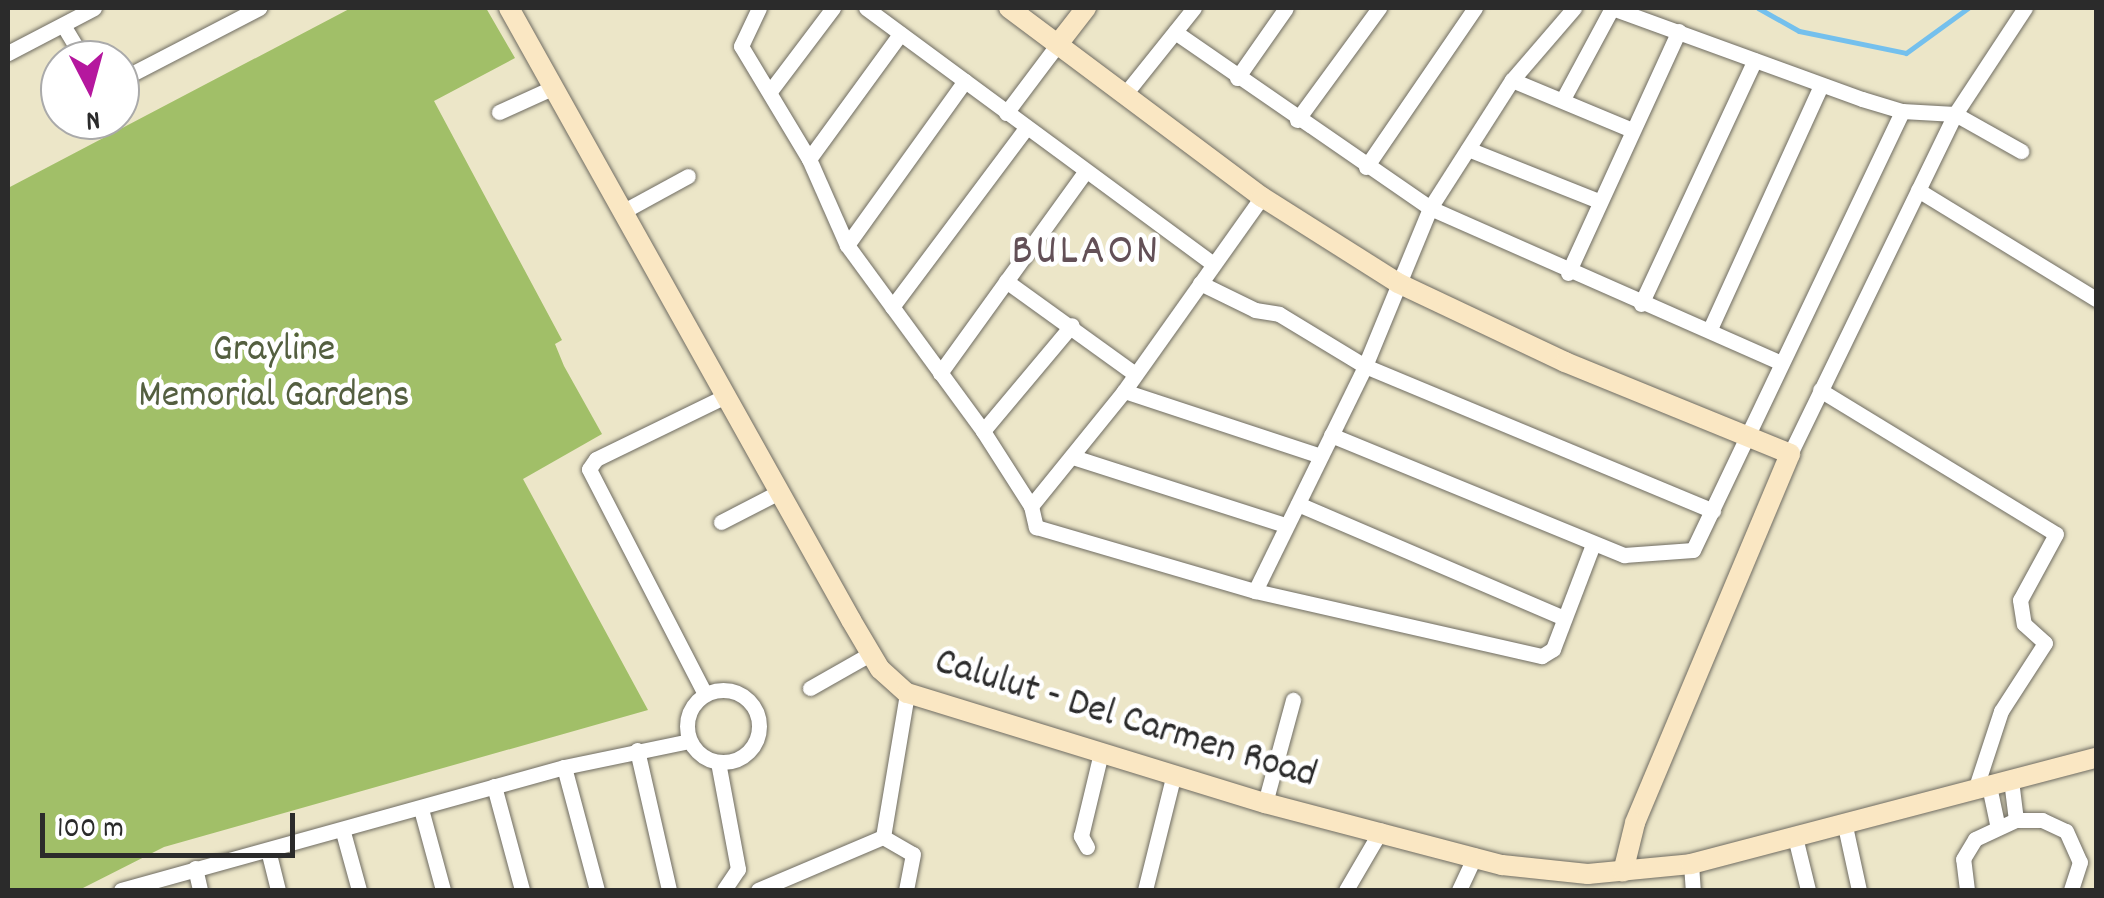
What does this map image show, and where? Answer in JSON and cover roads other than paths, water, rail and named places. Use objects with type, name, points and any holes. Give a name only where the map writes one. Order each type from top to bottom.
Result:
[{"type":"main road","name":"Calulut - Del Carmen Road","points":[[509,8],[870,654],[908,693],[1173,778],[1543,871],[1623,872],[1691,864],[2096,758]]},
{"type":"main road","points":[[1009,8],[1262,196],[1398,283],[1564,362],[1749,433],[1790,454],[1635,823],[1623,872]]},
{"type":"main road","points":[[1058,44],[1086,8]]},
{"type":"street","points":[[8,54],[94,8]]},
{"type":"street","points":[[140,70],[259,8]]},
{"type":"street","points":[[759,8],[741,46],[771,90],[809,159],[847,245],[983,431],[1031,506],[1036,527],[1255,590],[1542,656],[1553,649],[1593,544]]},
{"type":"street","points":[[771,90],[832,8]]},
{"type":"street","points":[[866,8],[1212,262]]},
{"type":"street","points":[[1126,94],[1194,8]]},
{"type":"street","points":[[1237,78],[1286,8]]},
{"type":"street","points":[[1297,120],[1378,8]]},
{"type":"street","points":[[1366,166],[1475,8]]},
{"type":"street","points":[[1255,590],[1365,366],[1430,208],[1512,80],[1574,8]]},
{"type":"street","points":[[1563,100],[1612,8],[1821,85],[1902,110],[1955,114],[2020,151]]},
{"type":"street","points":[[1790,454],[1955,114],[2025,8]]},
{"type":"street","points":[[62,25],[71,40]]},
{"type":"street","points":[[1568,273],[1679,31]]},
{"type":"street","points":[[1175,32],[1297,120],[1430,208],[1568,273],[1781,363]]},
{"type":"street","points":[[809,159],[900,34]]},
{"type":"street","points":[[1006,113],[1058,44]]},
{"type":"street","points":[[1641,304],[1754,60]]},
{"type":"street","points":[[847,245],[965,80]]},
{"type":"street","points":[[1512,80],[1632,130]]},
{"type":"street","points":[[1710,330],[1821,85]]},
{"type":"street","points":[[499,112],[554,86]]},
{"type":"street","points":[[1331,435],[1593,544],[1642,557],[1693,550],[1902,110]]},
{"type":"street","points":[[892,307],[1026,128]]},
{"type":"street","points":[[1468,149],[1600,201]]},
{"type":"street","points":[[940,372],[1085,172]]},
{"type":"street","points":[[622,212],[688,176]]},
{"type":"street","points":[[1918,190],[2096,299]]},
{"type":"street","points":[[1031,506],[1124,391],[1262,196]]},
{"type":"street","points":[[1006,282],[1072,325],[1135,374]]},
{"type":"street","points":[[1200,283],[1243,306],[1279,314],[1365,366],[1712,511]]},
{"type":"street","points":[[983,431],[1072,325]]},
{"type":"street","points":[[1820,390],[2056,534],[2020,600],[2024,624],[2045,644],[2001,710],[1982,788],[1997,825]]},
{"type":"street","points":[[1124,391],[1320,456]]},
{"type":"street","points":[[704,694],[589,469],[596,459],[726,396]]},
{"type":"street","points":[[1073,456],[1285,524]]},
{"type":"street","points":[[720,522],[779,492]]},
{"type":"street","points":[[1298,504],[1564,618]]},
{"type":"street","points":[[810,688],[870,654]]},
{"type":"street","points":[[704,694],[734,691],[746,698],[759,720],[749,751],[718,762]]},
{"type":"street","points":[[883,837],[908,693]]},
{"type":"street","points":[[704,694],[686,723],[689,741],[718,762],[738,869],[724,890]]},
{"type":"street","points":[[1264,803],[1293,700]]},
{"type":"street","points":[[121,890],[343,832],[564,767],[689,741]]},
{"type":"street","points":[[637,750],[669,890]]},
{"type":"street","points":[[1087,847],[1081,836],[1100,757]]},
{"type":"street","points":[[564,767],[597,890]]},
{"type":"street","points":[[1145,890],[1173,778]]},
{"type":"street","points":[[2011,780],[2016,820]]},
{"type":"street","points":[[494,786],[522,890]]},
{"type":"street","points":[[421,809],[443,890]]},
{"type":"street","points":[[1967,890],[1963,859],[1974,839],[1997,825],[2042,820],[2066,831],[2080,862],[2071,890]]},
{"type":"street","points":[[1845,826],[1859,890]]},
{"type":"street","points":[[1346,890],[1381,830]]},
{"type":"street","points":[[343,832],[359,890]]},
{"type":"street","points":[[758,890],[883,837]]},
{"type":"street","points":[[883,837],[913,854],[906,890]]},
{"type":"street","points":[[1795,837],[1808,890]]},
{"type":"street","points":[[268,850],[278,890]]},
{"type":"street","points":[[1459,890],[1475,856]]},
{"type":"street","points":[[1691,864],[1693,890]]},
{"type":"street","points":[[195,868],[200,890]]},
{"type":"waterway","points":[[1758,8],[1799,31],[1906,53],[1968,8]]},
{"type":"district","name":"BULAON","points":[[1086,254]]},
{"type":"park label","name":"Grayline Memorial Gardens","points":[[274,375]]}]
